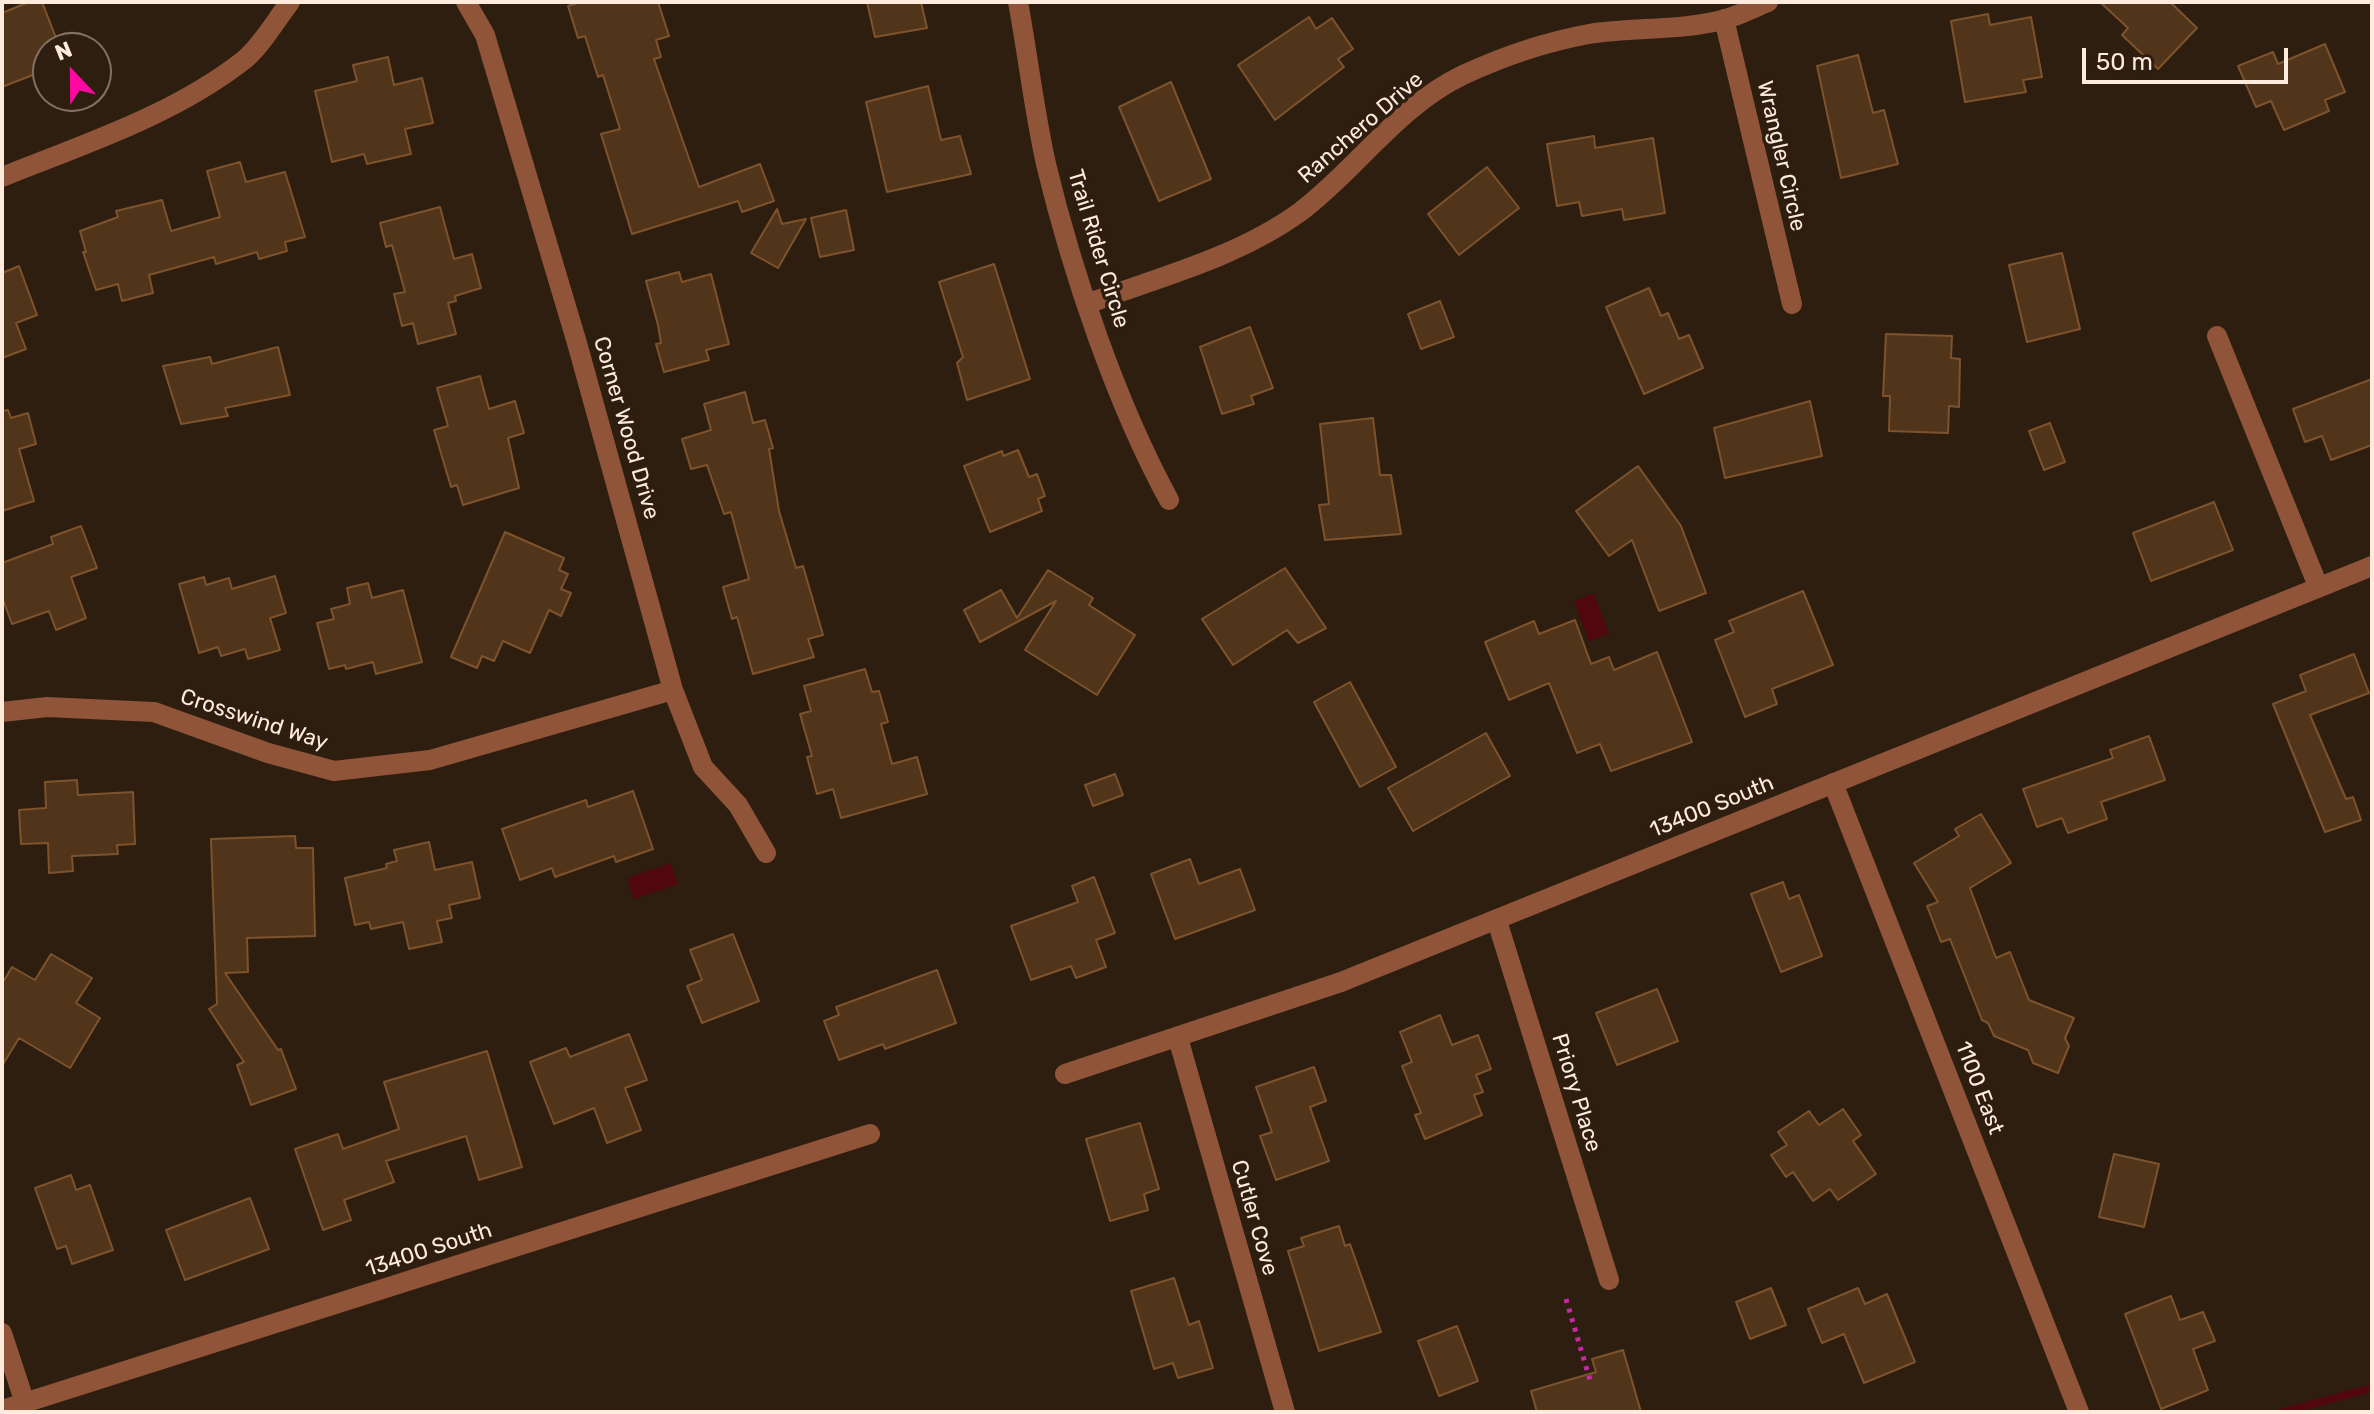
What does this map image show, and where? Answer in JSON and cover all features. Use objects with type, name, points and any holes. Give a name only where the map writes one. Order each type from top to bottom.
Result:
[{"type":"street","points":[[2,177],[132,124],[193,93],[247,58],[290,2]]},
{"type":"street","name":"Corner Wood Drive","points":[[466,2],[485,35],[577,343],[673,690],[703,767],[738,805],[766,853]]},
{"type":"street","name":"Trail Rider Circle","points":[[1018,2],[1046,162],[1089,303],[1137,442],[1169,500]]},
{"type":"street","name":"Ranchero Drive","points":[[1089,303],[1208,261],[1298,213],[1338,180],[1418,104],[1458,77],[1546,43],[1592,34],[1724,19],[1768,2]]},
{"type":"street","name":"Wrangler Circle","points":[[1724,19],[1792,304]]},
{"type":"street","points":[[2217,336],[2318,586]]},
{"type":"street","name":"13400 South","points":[[1065,1074],[1341,982],[2372,566]]},
{"type":"street","name":"Crosswind Way","points":[[2,712],[47,707],[154,712],[268,753],[334,771],[430,760],[673,690]]},
{"type":"street","name":"1100 East","points":[[1833,783],[2079,1412]]},
{"type":"street","name":"Priory Place","points":[[1497,921],[1609,1280]]},
{"type":"street","name":"Cutler Cove","points":[[1178,1038],[1285,1412]]},
{"type":"street","name":"13400 South","points":[[2,1410],[870,1134]]},
{"type":"street","points":[[2,1333],[25,1403]]},
{"type":"path","points":[[1566,1299],[1590,1380]]},
{"type":"shaded area","points":[[1594,593],[1609,634],[1589,641],[1574,601]]},
{"type":"shaded area","points":[[671,863],[678,884],[634,899],[627,878]]},
{"type":"building","points":[[29,2],[42,2],[54,32],[32,32],[32,75],[2,87],[2,13]]},
{"type":"building","points":[[581,2],[658,2],[669,36],[656,40],[661,57],[654,59],[699,187],[760,164],[774,201],[742,212],[738,201],[632,234],[601,134],[620,129],[603,75],[598,77],[585,36],[578,38],[568,6]]},
{"type":"building","points":[[867,2],[921,2],[927,28],[875,37]]},
{"type":"building","points":[[2100,2],[2170,2],[2197,28],[2158,69],[2122,35],[2128,28]]},
{"type":"building","points":[[1988,14],[1990,25],[2031,17],[2042,77],[2023,80],[2026,92],[1965,102],[1951,21]]},
{"type":"building","points":[[1309,17],[1316,29],[1332,18],[1353,49],[1338,59],[1344,67],[1275,120],[1238,65]]},
{"type":"building","points":[[2325,44],[2345,92],[2325,100],[2329,111],[2284,130],[2271,101],[2256,107],[2238,66],[2273,52],[2278,64]]},
{"type":"building","points":[[1858,55],[1873,113],[1884,110],[1898,164],[1841,178],[1817,66]]},
{"type":"building","points":[[388,57],[394,85],[422,78],[433,123],[405,129],[411,154],[367,164],[364,154],[332,162],[315,91],[357,81],[353,65]]},
{"type":"building","points":[[1171,82],[1211,179],[1159,201],[1119,107]]},
{"type":"building","points":[[928,86],[941,140],[960,136],[971,174],[887,192],[866,102]]},
{"type":"building","points":[[1594,136],[1595,148],[1653,138],[1665,213],[1624,220],[1622,209],[1582,216],[1579,202],[1557,206],[1547,144]]},
{"type":"building","points":[[240,162],[246,182],[285,172],[305,237],[285,242],[287,251],[259,259],[257,252],[216,264],[214,257],[149,275],[153,293],[122,301],[118,284],[96,290],[83,252],[86,252],[80,231],[118,217],[116,211],[162,200],[171,231],[220,217],[207,171]]},
{"type":"building","points":[[1487,167],[1519,208],[1459,255],[1428,214]]},
{"type":"building","points":[[440,207],[454,259],[472,254],[481,288],[455,296],[456,301],[448,303],[456,334],[418,344],[413,323],[402,326],[394,294],[405,292],[392,245],[386,247],[380,223]]},
{"type":"building","points":[[777,209],[782,224],[806,219],[778,268],[751,253]]},
{"type":"building","points":[[846,210],[854,250],[820,257],[811,218]]},
{"type":"building","points":[[2062,253],[2080,329],[2027,342],[2009,265]]},
{"type":"building","points":[[994,264],[1030,379],[967,400],[957,363],[963,357],[939,282]]},
{"type":"building","points":[[19,266],[37,315],[16,323],[26,349],[2,358],[2,273]]},
{"type":"building","points":[[679,272],[682,282],[711,274],[729,344],[706,350],[709,360],[664,372],[656,344],[661,343],[658,325],[646,281]]},
{"type":"building","points":[[1649,288],[1661,316],[1668,313],[1679,339],[1689,335],[1703,368],[1644,394],[1606,307]]},
{"type":"building","points":[[1440,301],[1454,337],[1421,349],[1408,314]]},
{"type":"building","points":[[1250,327],[1273,388],[1251,396],[1254,404],[1222,414],[1200,347]]},
{"type":"building","points":[[1886,334],[1952,336],[1951,358],[1960,359],[1959,407],[1949,406],[1948,433],[1889,431],[1890,396],[1883,396]]},
{"type":"building","points":[[278,347],[290,395],[225,408],[228,416],[181,424],[163,366],[210,357],[212,364]]},
{"type":"building","points":[[480,376],[489,409],[515,401],[524,433],[508,438],[519,488],[463,505],[457,485],[451,487],[434,430],[448,426],[437,388]]},
{"type":"building","points":[[2372,379],[2372,445],[2331,460],[2322,436],[2305,442],[2293,409]]},
{"type":"building","points":[[745,392],[753,423],[765,420],[773,448],[769,449],[779,511],[796,568],[803,566],[823,635],[808,639],[814,657],[753,674],[737,617],[732,619],[723,587],[749,579],[731,512],[724,514],[707,465],[691,469],[682,439],[711,430],[704,404]]},
{"type":"building","points":[[1810,401],[1822,456],[1725,478],[1714,428]]},
{"type":"building","points":[[8,410],[11,418],[28,413],[36,444],[19,449],[34,501],[2,511],[2,411]]},
{"type":"building","points":[[1373,418],[1380,475],[1391,475],[1401,534],[1325,540],[1319,505],[1329,504],[1320,424]]},
{"type":"building","points":[[2050,423],[2065,462],[2044,470],[2029,431]]},
{"type":"building","points":[[1018,450],[1029,477],[1037,474],[1045,496],[1038,499],[1042,511],[990,532],[964,466],[1002,451],[1003,456]]},
{"type":"building","points":[[1638,466],[1681,526],[1706,593],[1659,611],[1632,540],[1609,556],[1576,511]]},
{"type":"building","points":[[2214,502],[2233,550],[2151,581],[2133,533]]},
{"type":"building","points":[[81,526],[97,568],[71,577],[86,618],[56,630],[49,611],[12,624],[2,597],[2,563],[53,544],[51,537]]},
{"type":"building","points":[[505,532],[564,558],[559,570],[568,574],[561,589],[571,593],[561,616],[549,610],[530,653],[503,641],[494,661],[482,656],[477,668],[451,657]]},
{"type":"building","points":[[1285,568],[1326,628],[1298,643],[1287,630],[1233,665],[1202,619]]},
{"type":"building","points":[[1048,570],[1093,598],[1089,605],[1135,635],[1097,695],[1025,650],[1056,601],[980,642],[964,610],[1001,590],[1017,618]]},
{"type":"building","points":[[275,576],[286,613],[270,618],[280,650],[248,659],[245,649],[221,656],[218,647],[199,653],[179,584],[204,577],[206,585],[229,578],[232,589]]},
{"type":"building","points":[[368,583],[372,598],[403,590],[422,662],[376,674],[373,662],[346,669],[345,665],[329,669],[317,623],[334,619],[331,609],[350,604],[347,588]]},
{"type":"building","points":[[1803,591],[1833,665],[1772,689],[1777,704],[1745,717],[1715,640],[1734,632],[1729,621]]},
{"type":"building","points":[[1575,620],[1591,664],[1609,657],[1614,670],[1657,652],[1692,742],[1611,771],[1600,744],[1577,753],[1549,683],[1509,700],[1485,642],[1534,621],[1539,634]]},
{"type":"building","points":[[2354,654],[2369,693],[2310,715],[2346,799],[2353,797],[2361,820],[2325,832],[2273,704],[2306,691],[2300,675]]},
{"type":"building","points":[[865,669],[872,692],[879,691],[888,722],[881,724],[892,764],[917,757],[927,794],[841,818],[833,789],[817,794],[807,757],[812,756],[800,714],[811,711],[804,686]]},
{"type":"building","points":[[1350,682],[1396,767],[1360,787],[1314,702]]},
{"type":"building","points":[[1486,733],[1510,776],[1413,831],[1388,788]]},
{"type":"building","points":[[2149,736],[2165,780],[2101,802],[2107,819],[2068,833],[2062,818],[2037,827],[2023,789],[2113,758],[2110,750]]},
{"type":"building","points":[[1115,774],[1123,795],[1093,806],[1085,785]]},
{"type":"building","points":[[77,780],[78,795],[133,792],[135,844],[117,845],[118,854],[72,856],[73,871],[49,873],[48,843],[21,844],[19,810],[46,808],[45,782]]},
{"type":"building","points":[[633,791],[653,849],[616,862],[614,856],[555,877],[552,868],[520,880],[502,829],[586,800],[588,807]]},
{"type":"building","points":[[1981,814],[2011,863],[1970,888],[1996,958],[2010,952],[2029,1000],[2074,1018],[2065,1038],[2069,1046],[2058,1073],[2033,1063],[2028,1050],[1994,1036],[1988,1023],[1982,1020],[1950,939],[1941,942],[1927,906],[1938,902],[1914,863],[1959,836],[1955,829]]},
{"type":"building","points":[[295,836],[296,848],[313,848],[315,936],[247,938],[248,972],[225,973],[278,1050],[281,1049],[296,1089],[251,1105],[237,1065],[244,1062],[209,1009],[217,1004],[211,839]]},
{"type":"building","points":[[429,842],[435,870],[472,862],[480,898],[449,905],[452,918],[437,921],[442,942],[409,949],[403,922],[371,929],[369,922],[355,925],[345,878],[387,868],[386,864],[397,861],[394,850]]},
{"type":"building","points":[[1190,859],[1199,884],[1240,869],[1255,910],[1175,939],[1151,874]]},
{"type":"building","points":[[1094,877],[1115,933],[1096,940],[1106,967],[1076,978],[1071,966],[1031,980],[1011,926],[1078,902],[1072,886]]},
{"type":"building","points":[[1783,882],[1789,899],[1799,895],[1822,956],[1781,972],[1751,894]]},
{"type":"building","points":[[733,934],[759,1001],[702,1023],[687,986],[702,980],[690,950]]},
{"type":"building","points":[[51,954],[92,978],[76,1003],[100,1018],[70,1068],[19,1038],[2,1066],[2,984],[12,967],[35,980]]},
{"type":"building","points":[[937,970],[956,1023],[885,1049],[883,1044],[839,1060],[824,1021],[839,1015],[836,1007]]},
{"type":"building","points":[[1657,989],[1678,1041],[1617,1065],[1596,1013]]},
{"type":"building","points":[[1440,1015],[1452,1045],[1478,1035],[1491,1069],[1476,1075],[1483,1092],[1474,1095],[1482,1115],[1425,1139],[1415,1115],[1421,1113],[1402,1066],[1412,1062],[1400,1032]]},
{"type":"building","points":[[629,1034],[647,1080],[625,1088],[641,1130],[607,1143],[594,1108],[554,1124],[530,1062],[566,1048],[570,1057]]},
{"type":"building","points":[[487,1051],[522,1167],[479,1180],[466,1136],[386,1161],[394,1182],[344,1200],[351,1220],[323,1230],[295,1149],[338,1134],[343,1149],[399,1129],[384,1082]]},
{"type":"building","points":[[1314,1067],[1326,1101],[1310,1107],[1329,1161],[1276,1180],[1260,1136],[1272,1132],[1256,1087]]},
{"type":"building","points":[[1843,1109],[1861,1135],[1853,1141],[1876,1174],[1838,1200],[1830,1189],[1813,1201],[1793,1172],[1786,1177],[1771,1155],[1787,1145],[1778,1132],[1809,1111],[1819,1125]]},
{"type":"building","points":[[1140,1123],[1159,1189],[1144,1194],[1148,1210],[1110,1221],[1086,1139]]},
{"type":"building","points":[[2114,1154],[2159,1164],[2144,1227],[2099,1217]]},
{"type":"building","points":[[71,1175],[76,1190],[90,1185],[113,1250],[72,1264],[66,1246],[57,1249],[35,1188]]},
{"type":"building","points":[[250,1198],[269,1249],[185,1280],[166,1230]]},
{"type":"building","points":[[1339,1226],[1345,1246],[1350,1244],[1381,1332],[1319,1351],[1288,1251],[1304,1246],[1301,1238]]},
{"type":"building","points":[[1174,1278],[1189,1325],[1199,1321],[1213,1368],[1178,1378],[1173,1363],[1154,1369],[1131,1291]]},
{"type":"building","points":[[1771,1288],[1786,1325],[1750,1339],[1736,1302]]},
{"type":"building","points":[[1858,1288],[1865,1304],[1887,1294],[1915,1362],[1864,1383],[1844,1334],[1822,1343],[1808,1309]]},
{"type":"building","points":[[2171,1296],[2180,1320],[2203,1312],[2215,1341],[2193,1349],[2208,1390],[2161,1409],[2125,1314]]},
{"type":"building","points":[[1457,1326],[1478,1381],[1439,1396],[1418,1341]]},
{"type":"building","points":[[1623,1350],[1641,1412],[1537,1412],[1531,1391],[1596,1372],[1592,1359]]},
{"type":"waterway","points":[[2283,1412],[2372,1388]]}]
